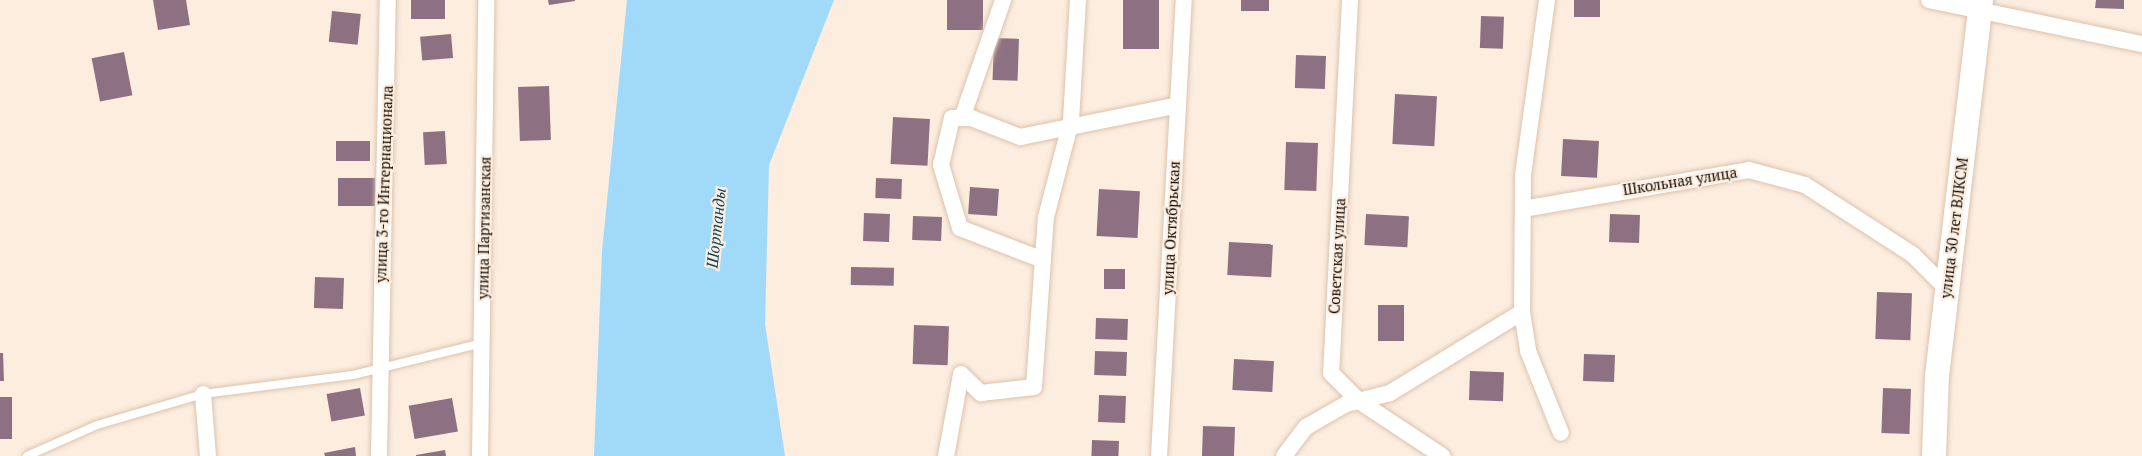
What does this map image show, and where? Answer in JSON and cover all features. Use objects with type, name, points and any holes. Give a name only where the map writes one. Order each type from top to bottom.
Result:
[{"type":"street","name":"улица 3-го Интернационала","points":[[380,456],[378,369],[388,0]]},
{"type":"street","name":"улица Партизанская","points":[[480,456],[486,0]]},
{"type":"street","points":[[962,118],[1003,0]]},
{"type":"street","points":[[946,456],[961,374],[981,393],[1034,387],[1046,217],[1068,131],[1078,0]]},
{"type":"street","name":"улица Октябрьская","points":[[1159,456],[1184,0]]},
{"type":"street","name":"Советская улица","points":[[1350,0],[1332,373],[1359,401],[1442,456]]},
{"type":"street","points":[[1547,0],[1523,209],[1522,312],[1528,351],[1561,433]]},
{"type":"street","points":[[1929,0],[1980,7],[2142,44]]},
{"type":"street","name":"улица 30 лет ВЛКСМ","points":[[1934,456],[1947,288],[1980,7]]},
{"type":"street","points":[[1043,260],[960,228],[941,165],[952,118],[962,118],[1020,137],[1068,131],[1178,105]]},
{"type":"street","name":"Школьная улица","points":[[1523,209],[1749,170],[1805,185],[1913,255],[1947,288]]},
{"type":"street","points":[[1284,456],[1306,427],[1359,401],[1390,393],[1522,312]]},
{"type":"street","points":[[203,393],[208,456]]},
{"type":"lane","points":[[27,456],[97,425],[203,393],[378,369],[482,344]]},
{"type":"water","name":"Шортанды","points":[[627,0],[834,0],[769,165],[765,324],[785,456],[594,456],[602,251]]},
{"type":"building","points":[[153,0],[186,0],[190,25],[158,30]]},
{"type":"building","points":[[411,0],[445,0],[445,19],[411,19]]},
{"type":"building","points":[[548,0],[575,0],[575,1],[549,5]]},
{"type":"building","points":[[947,0],[983,0],[983,30],[947,30]]},
{"type":"building","points":[[1123,0],[1159,0],[1159,49],[1123,49]]},
{"type":"building","points":[[1241,0],[1269,0],[1269,11],[1241,11]]},
{"type":"building","points":[[1574,0],[1600,0],[1600,17],[1574,17]]},
{"type":"building","points":[[2096,0],[2124,0],[2124,9],[2095,8]]},
{"type":"building","points":[[332,11],[361,14],[358,45],[329,42]]},
{"type":"building","points":[[1481,16],[1504,17],[1503,49],[1480,48]]},
{"type":"building","points":[[451,34],[453,58],[422,61],[420,37]]},
{"type":"building","points":[[994,38],[1019,39],[1018,81],[993,80]]},
{"type":"building","points":[[124,52],[132,95],[100,101],[92,58]]},
{"type":"building","points":[[1296,55],[1326,56],[1325,89],[1295,88]]},
{"type":"building","points":[[549,86],[551,140],[520,141],[518,87]]},
{"type":"building","points":[[1395,94],[1437,96],[1434,146],[1392,144]]},
{"type":"building","points":[[893,117],[930,119],[927,166],[891,164]]},
{"type":"building","points":[[445,131],[447,164],[425,165],[423,132]]},
{"type":"building","points":[[1563,139],[1599,141],[1597,178],[1561,176]]},
{"type":"building","points":[[336,141],[370,141],[370,161],[336,161]]},
{"type":"building","points":[[1286,142],[1318,143],[1316,191],[1284,190]]},
{"type":"building","points":[[338,178],[375,178],[375,206],[338,206]]},
{"type":"building","points":[[876,178],[902,179],[901,199],[875,198]]},
{"type":"building","points":[[970,187],[999,189],[997,216],[968,214]]},
{"type":"building","points":[[1099,189],[1140,191],[1137,238],[1097,236]]},
{"type":"building","points":[[864,213],[890,214],[889,242],[863,241]]},
{"type":"building","points":[[1366,214],[1409,216],[1407,247],[1364,245]]},
{"type":"building","points":[[1610,214],[1640,215],[1639,243],[1609,242]]},
{"type":"building","points":[[913,216],[942,217],[941,241],[912,240]]},
{"type":"building","points":[[1229,242],[1273,244],[1271,277],[1227,275]]},
{"type":"building","points":[[851,267],[894,268],[894,286],[851,285]]},
{"type":"building","points":[[1104,269],[1125,269],[1125,289],[1104,289]]},
{"type":"building","points":[[315,277],[344,278],[343,309],[314,308]]},
{"type":"building","points":[[1877,292],[1912,293],[1910,340],[1875,339]]},
{"type":"building","points":[[1378,305],[1404,305],[1404,341],[1378,341]]},
{"type":"building","points":[[1096,318],[1128,319],[1127,340],[1095,339]]},
{"type":"building","points":[[914,325],[949,326],[948,365],[913,364]]},
{"type":"building","points":[[1095,351],[1127,352],[1126,376],[1094,375]]},
{"type":"building","points":[[0,353],[3,353],[4,381],[0,381]]},
{"type":"building","points":[[1584,354],[1615,355],[1614,382],[1583,381]]},
{"type":"building","points":[[1234,359],[1274,361],[1272,392],[1232,390]]},
{"type":"building","points":[[1470,371],[1504,372],[1503,401],[1469,400]]},
{"type":"building","points":[[360,388],[365,416],[331,421],[327,394]]},
{"type":"building","points":[[1883,388],[1911,389],[1909,434],[1881,433]]},
{"type":"building","points":[[1099,395],[1126,396],[1125,423],[1098,422]]},
{"type":"building","points":[[0,397],[12,397],[12,439],[0,439]]},
{"type":"building","points":[[452,398],[458,431],[415,439],[409,406]]},
{"type":"building","points":[[1203,426],[1235,427],[1234,456],[1202,456]]},
{"type":"building","points":[[1092,440],[1119,441],[1118,456],[1091,456]]},
{"type":"building","points":[[355,447],[356,456],[325,456],[324,453]]},
{"type":"building","points":[[445,450],[446,456],[416,456],[416,455]]}]
